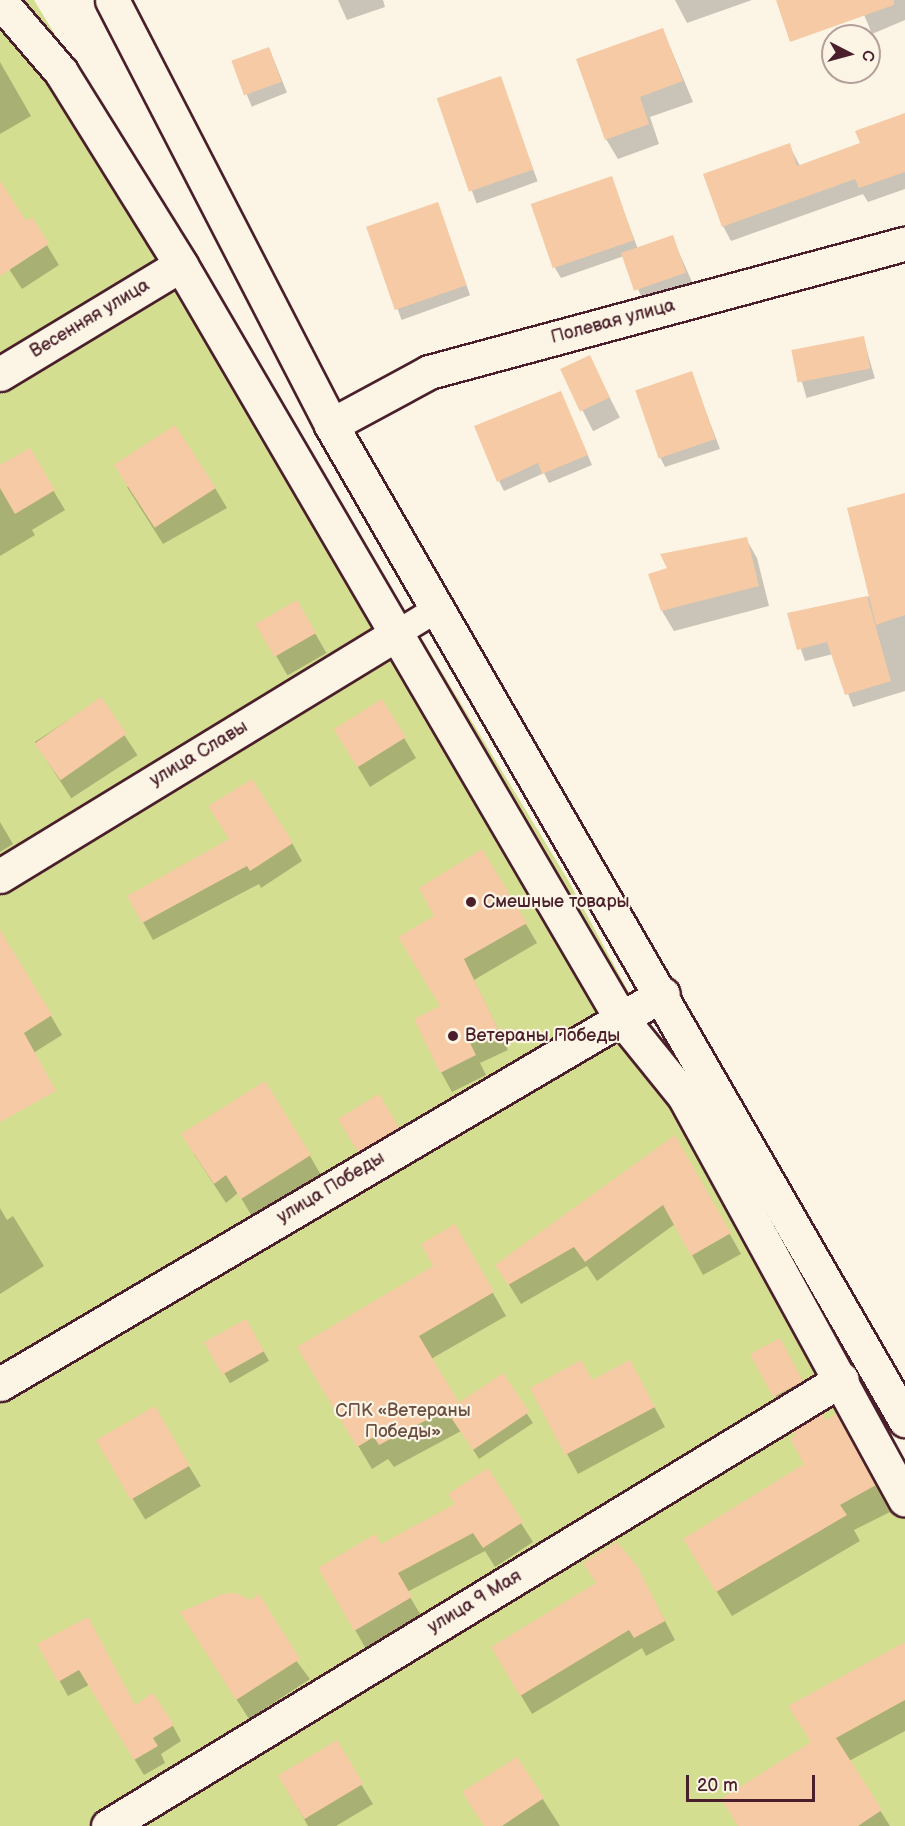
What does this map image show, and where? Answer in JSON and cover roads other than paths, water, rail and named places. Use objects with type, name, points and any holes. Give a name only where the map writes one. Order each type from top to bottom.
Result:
[{"type":"street","points":[[112,0],[331,425],[663,994],[905,1419]]},
{"type":"street","points":[[0,1],[61,72],[181,265],[398,633],[620,1017],[684,1096],[842,1379],[905,1499]]},
{"type":"street","name":"Полевая улица","points":[[331,425],[429,372],[905,244]]},
{"type":"street","name":"Весенняя улица","points":[[0,374],[181,265]]},
{"type":"street","name":"улица Славы","points":[[0,876],[398,633]]},
{"type":"street","name":"улица Победы","points":[[0,1384],[620,1017],[663,994]]},
{"type":"street","name":"улица 9 Мая","points":[[108,1826],[842,1379]]},
{"type":"lane","points":[[398,633],[439,608]]},
{"type":"place","name":"Смешные товары","points":[[471,902]]},
{"type":"place","name":"Ветераны Победы","points":[[453,1036]]},
{"type":"park label","name":"СПК «Ветераны Победы»","points":[[403,1422]]}]
